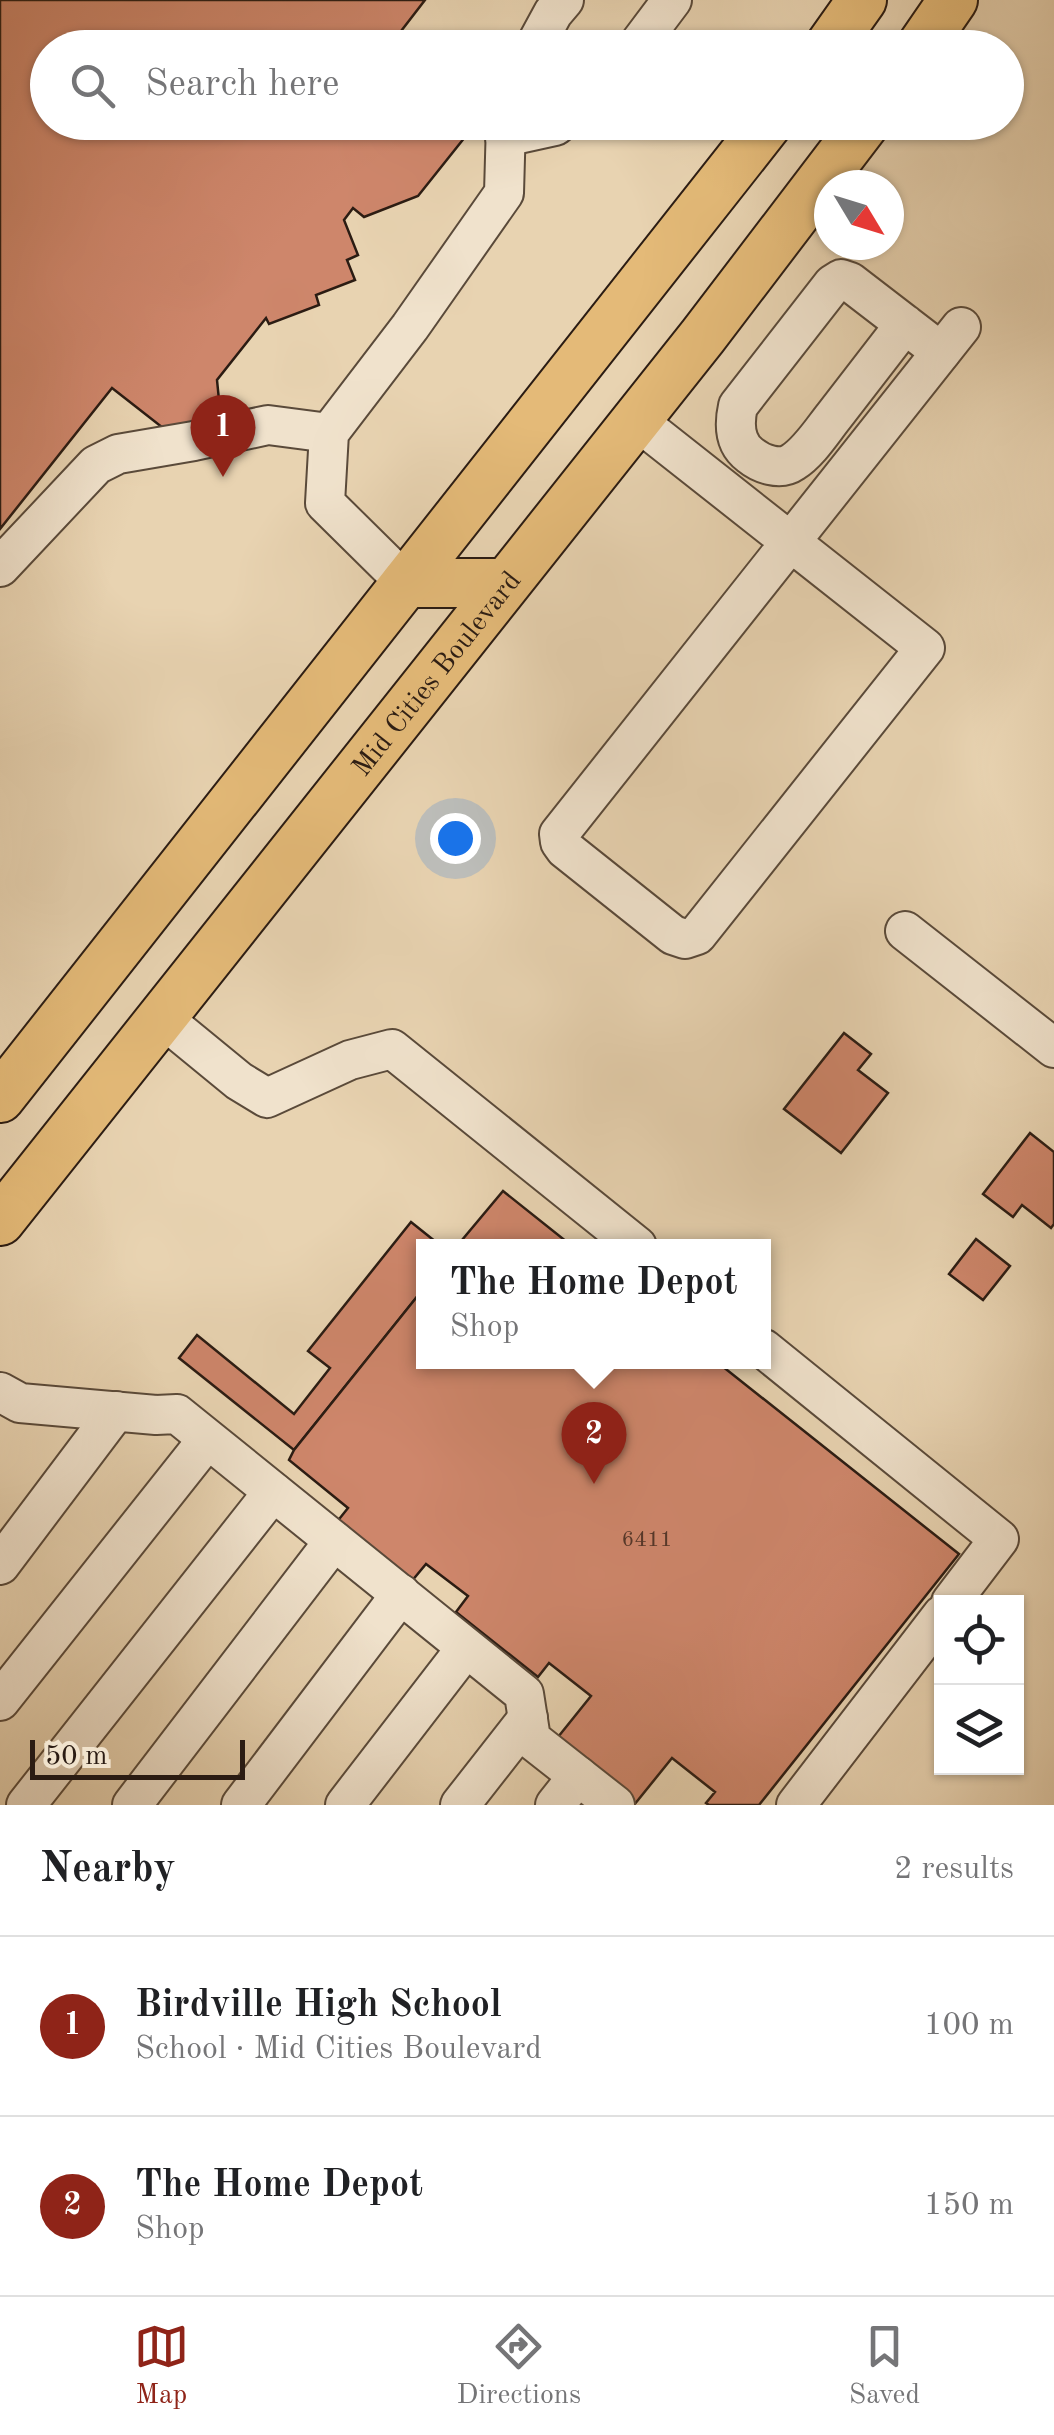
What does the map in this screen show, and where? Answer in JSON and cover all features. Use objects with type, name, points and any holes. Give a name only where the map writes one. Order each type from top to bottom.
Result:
[{"type":"main road","points":[[841,30],[862,0]]},
{"type":"main road","points":[[932,30],[951,1]]},
{"type":"main road","points":[[0,1098],[754,140]]},
{"type":"main road","name":"Mid Cities Boulevard","points":[[0,1221],[636,420],[852,140]]},
{"type":"main road","points":[[406,583],[506,584]]},
{"type":"lane","points":[[544,30],[564,0]]},
{"type":"lane","points":[[650,30],[672,0]]},
{"type":"lane","points":[[406,583],[324,502],[329,433],[410,327],[504,192],[506,140]]},
{"type":"lane","points":[[636,420],[792,543],[925,648],[697,935],[685,939],[673,935],[566,849],[559,834],[792,543],[951,340],[905,324],[850,282],[840,279],[738,406],[737,438],[744,451],[760,463],[782,466],[793,462],[905,324]]},
{"type":"lane","points":[[0,567],[96,465],[118,454],[268,425],[329,433]]},
{"type":"lane","points":[[905,931],[1054,1048]]},
{"type":"lane","points":[[162,1017],[239,1082],[268,1098],[350,1060],[392,1049],[628,1239]]},
{"type":"lane","points":[[771,1356],[999,1540],[956,1595]]},
{"type":"lane","points":[[0,1392],[20,1402],[176,1414],[524,1694],[531,1739],[566,1791],[615,1805]]},
{"type":"lane","points":[[0,1565],[116,1411]]},
{"type":"lane","points":[[0,1702],[207,1440]]},
{"type":"lane","points":[[26,1805],[274,1492]]},
{"type":"lane","points":[[132,1805],[334,1541]]},
{"type":"lane","points":[[241,1805],[401,1594]]},
{"type":"lane","points":[[796,1805],[934,1625]]},
{"type":"lane","points":[[345,1805],[466,1648]]},
{"type":"lane","points":[[460,1805],[528,1718]]},
{"type":"building","points":[[0,0],[425,0],[402,30],[30,30],[30,140],[463,140],[418,196],[364,217],[353,208],[344,220],[358,255],[347,260],[355,280],[316,295],[319,305],[269,324],[266,318],[217,380],[222,430],[172,435],[112,388],[0,529]]},
{"type":"building","points":[[844,1033],[871,1054],[858,1070],[888,1093],[841,1153],[784,1109]]},
{"type":"building","points":[[1030,1133],[1054,1152],[1051,1228],[1022,1205],[1013,1217],[983,1194]]},
{"type":"building","points":[[503,1191],[563,1239],[463,1239]]},
{"type":"building","points":[[411,1222],[432,1239],[416,1239],[416,1298],[294,1450],[179,1358],[197,1335],[294,1414],[330,1368],[308,1351]]},
{"type":"building","points":[[976,1239],[1010,1266],[983,1300],[949,1274]]},
{"type":"building","points":[[416,1298],[416,1369],[726,1369],[959,1554],[759,1805],[709,1805],[706,1803],[715,1792],[672,1758],[634,1805],[554,1742],[591,1696],[549,1663],[538,1677],[456,1612],[468,1596],[426,1564],[411,1582],[336,1523],[348,1508],[289,1460]]},
{"type":"place","name":"Birdville High School","points":[[223,477]]},
{"type":"place","name":"The Home Depot","points":[[594,1484]]}]
